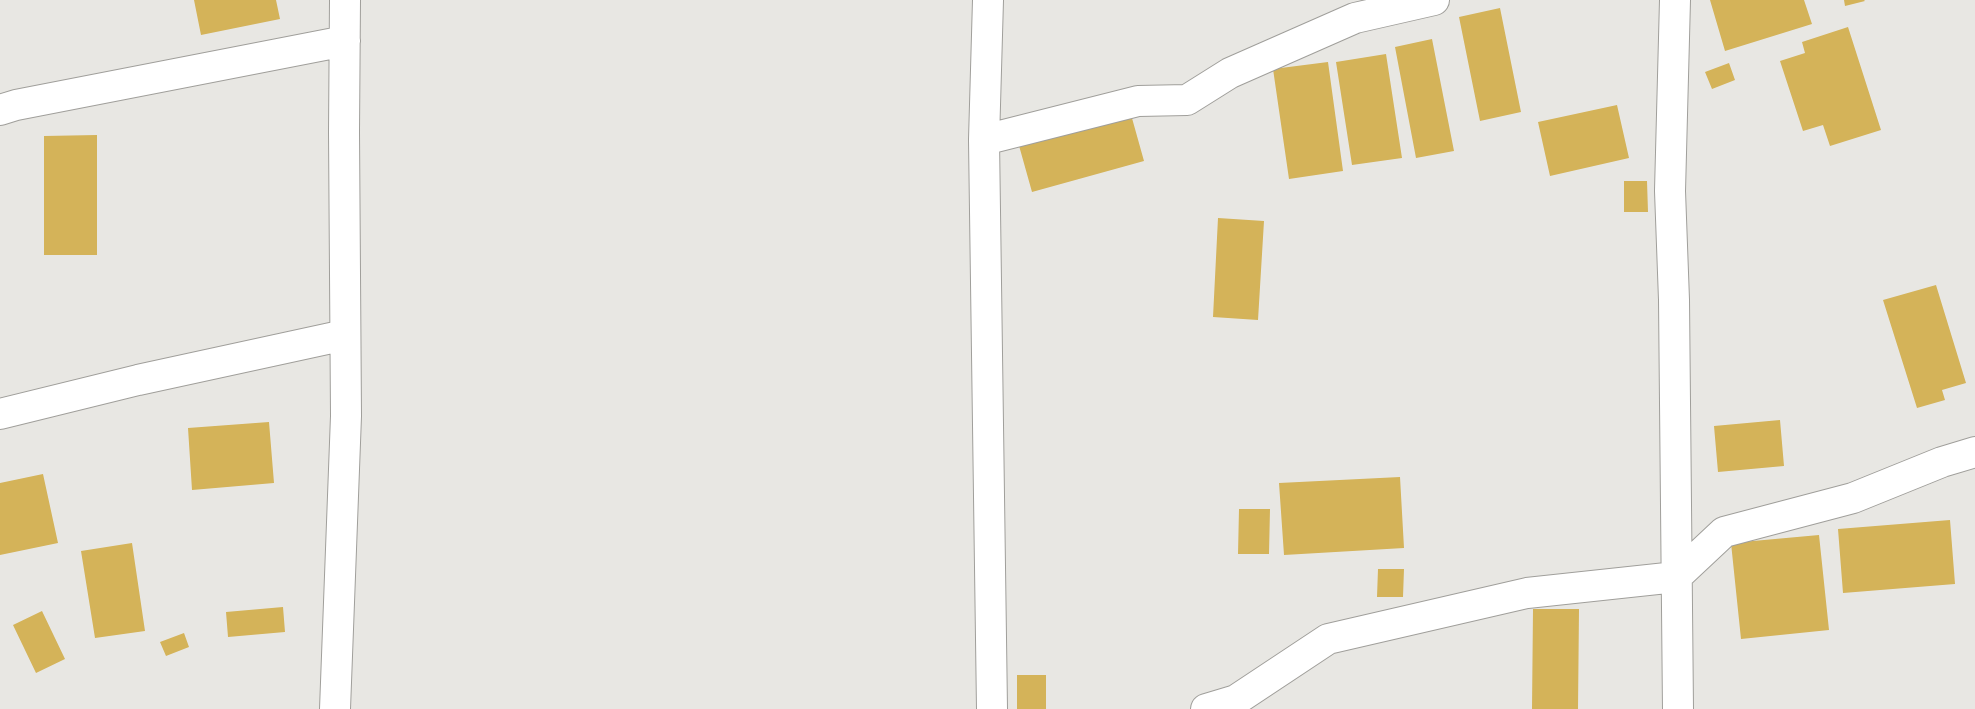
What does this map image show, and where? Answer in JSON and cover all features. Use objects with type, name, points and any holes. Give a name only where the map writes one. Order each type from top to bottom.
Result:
[{"type":"street","points":[[335,709],[346,416],[345,0]]},
{"type":"street","points":[[988,0],[984,140],[992,709]]},
{"type":"street","points":[[984,140],[1138,101],[1187,100],[1230,74],[1355,18],[1434,0]]},
{"type":"street","points":[[1675,0],[1670,191],[1674,300],[1678,709]]},
{"type":"street","points":[[0,110],[345,41]]},
{"type":"street","points":[[0,414],[138,380],[345,335]]},
{"type":"street","points":[[1206,709],[1236,700],[1328,639],[1527,593],[1676,577],[1724,532],[1853,498],[1942,462],[1975,452]]},
{"type":"building","points":[[194,0],[276,0],[280,19],[201,35]]},
{"type":"building","points":[[1710,0],[1804,0],[1812,24],[1725,51]]},
{"type":"building","points":[[1844,0],[1864,0],[1865,1],[1845,6]]},
{"type":"building","points":[[1500,8],[1521,112],[1480,121],[1459,17]]},
{"type":"building","points":[[1848,27],[1881,130],[1830,146],[1823,125],[1803,131],[1780,61],[1805,53],[1802,42]]},
{"type":"building","points":[[1432,39],[1454,151],[1416,158],[1395,47]]},
{"type":"building","points":[[1386,54],[1402,158],[1352,165],[1336,62]]},
{"type":"building","points":[[1328,62],[1343,171],[1289,179],[1273,69]]},
{"type":"building","points":[[1729,63],[1735,80],[1712,89],[1705,72]]},
{"type":"building","points":[[1617,105],[1629,158],[1550,176],[1538,122]]},
{"type":"building","points":[[1130,111],[1144,161],[1032,192],[1018,142]]},
{"type":"building","points":[[97,135],[97,255],[44,255],[44,136]]},
{"type":"building","points":[[1624,181],[1647,181],[1648,212],[1624,212]]},
{"type":"building","points":[[1218,218],[1264,221],[1258,320],[1213,317]]},
{"type":"building","points":[[1936,285],[1966,383],[1942,390],[1945,400],[1917,408],[1883,300]]},
{"type":"building","points":[[1780,420],[1784,466],[1718,472],[1714,426]]},
{"type":"building","points":[[269,422],[274,483],[192,490],[188,428]]},
{"type":"building","points":[[43,474],[58,543],[0,555],[0,483]]},
{"type":"building","points":[[1400,477],[1404,548],[1284,555],[1279,483]]},
{"type":"building","points":[[1239,509],[1270,509],[1269,554],[1238,554]]},
{"type":"building","points":[[1950,520],[1955,584],[1843,593],[1838,529]]},
{"type":"building","points":[[1819,535],[1829,630],[1741,639],[1731,543]]},
{"type":"building","points":[[132,543],[145,631],[95,638],[81,551]]},
{"type":"building","points":[[1378,569],[1404,569],[1403,597],[1377,597]]},
{"type":"building","points":[[283,607],[285,632],[228,637],[226,612]]},
{"type":"building","points":[[1533,609],[1579,609],[1578,709],[1532,709]]},
{"type":"building","points":[[42,611],[65,659],[36,673],[13,625]]},
{"type":"building","points":[[184,633],[189,647],[166,656],[160,642]]},
{"type":"building","points":[[1017,675],[1046,675],[1046,709],[1017,709]]}]
